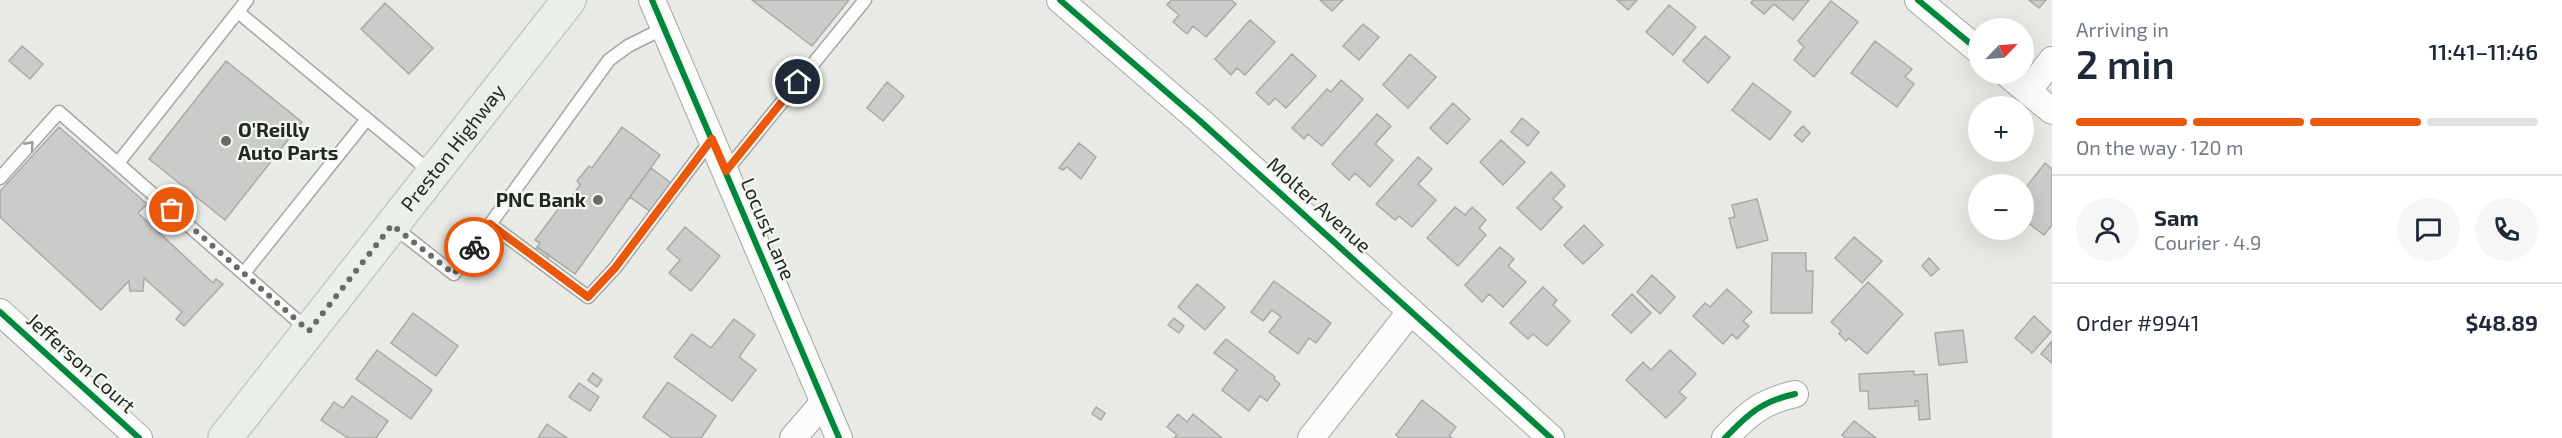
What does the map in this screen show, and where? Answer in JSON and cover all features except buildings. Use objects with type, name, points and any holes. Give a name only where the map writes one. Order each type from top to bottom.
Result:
[{"type":"main road","name":"Preston Highway","points":[[225,438],[569,0]]},
{"type":"street","name":"Molter Avenue","points":[[1060,0],[1199,120],[1551,438]]},
{"type":"street","points":[[1918,0],[1968,42]]},
{"type":"street","name":"Locust Lane","points":[[658,9],[838,438]]},
{"type":"street","points":[[2028,91],[2052,60]]},
{"type":"street","points":[[2019,84],[2052,111]]},
{"type":"street","points":[[1311,438],[1411,311]]},
{"type":"street","name":"Jefferson Court","points":[[0,312],[139,438]]},
{"type":"street","points":[[1725,438],[1748,414],[1773,399],[1796,394]]},
{"type":"street","points":[[793,438],[824,402]]},
{"type":"lane","points":[[118,163],[247,0]]},
{"type":"lane","points":[[726,171],[865,0]]},
{"type":"lane","points":[[392,225],[454,274],[609,60],[628,46],[658,9]]},
{"type":"lane","points":[[238,12],[432,173]]},
{"type":"lane","points":[[0,178],[59,112],[309,331]]},
{"type":"lane","points":[[244,273],[367,119]]},
{"type":"lane","points":[[490,224],[588,297],[615,268],[712,139]]},
{"type":"cycle path","points":[[652,0],[839,438]]},
{"type":"cycle path","points":[[1060,0],[1199,120],[1551,438]]},
{"type":"cycle path","points":[[1918,0],[1968,42]]},
{"type":"cycle path","points":[[0,312],[139,438]]},
{"type":"cycle path","points":[[1725,438],[1756,410],[1773,400],[1795,394]]},
{"type":"way so far","points":[[172,210],[309,331],[392,225],[454,274],[474,247]]},
{"type":"place","name":"O'Reilly Auto Parts","points":[[226,141]]},
{"type":"place","name":"PNC Bank","points":[[598,200]]},
{"type":"route","points":[[474,247],[490,224],[588,297],[615,268],[712,139],[726,171],[798,82]]}]
